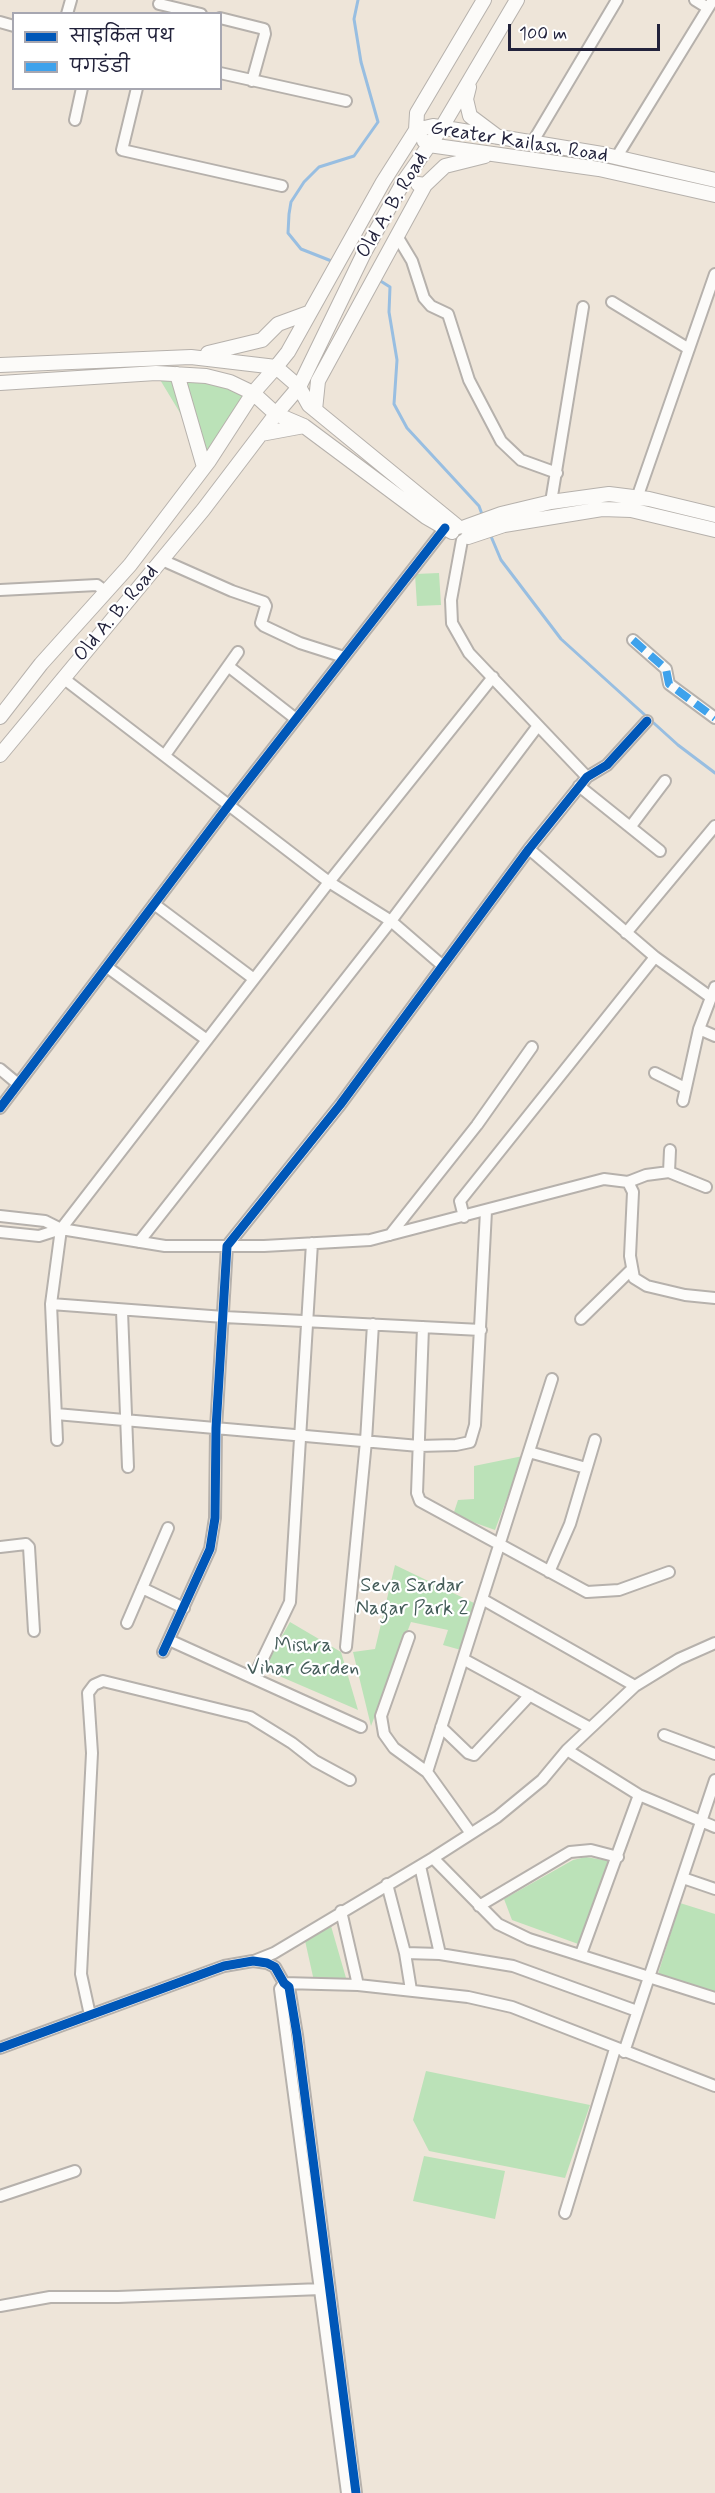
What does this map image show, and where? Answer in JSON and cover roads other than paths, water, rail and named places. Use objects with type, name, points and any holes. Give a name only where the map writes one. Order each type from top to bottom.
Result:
[{"type":"main road","points":[[383,182],[389,159],[484,0]]},
{"type":"main road","name":"Old A. B. Road","points":[[0,755],[162,560],[299,387],[364,251],[404,181],[442,127],[517,0]]},
{"type":"main road","points":[[473,73],[466,99],[467,109],[470,116],[499,137]]},
{"type":"main road","name":"Old A. B. Road","points":[[0,717],[41,664],[129,565],[204,467],[253,393],[288,352],[383,182],[417,130],[417,113]]},
{"type":"main road","name":"Greater Kailash Road","points":[[715,180],[616,158],[442,127],[424,126],[417,130],[420,138],[429,145],[599,169],[715,195]]},
{"type":"main road","points":[[315,410],[318,381],[425,185],[445,166],[490,153]]},
{"type":"main road","points":[[404,181],[425,185]]},
{"type":"main road","points":[[349,281],[364,293]]},
{"type":"main road","points":[[191,357],[262,340],[278,324],[308,313]]},
{"type":"main road","points":[[0,365],[191,357],[276,367],[299,387],[315,410],[464,530]]},
{"type":"main road","points":[[0,383],[156,373],[206,376],[230,382],[253,393],[276,414],[304,426],[426,517],[464,530],[502,520],[551,502],[609,494],[715,515]]},
{"type":"main road","points":[[177,374],[204,467]]},
{"type":"main road","points":[[261,434],[304,426]]},
{"type":"main road","points":[[502,520],[602,509],[631,510],[715,530]]},
{"type":"street","points":[[532,143],[616,0]]},
{"type":"street","points":[[616,158],[710,4],[695,0]]},
{"type":"street","points":[[158,6],[190,12]]},
{"type":"street","points":[[222,18],[264,29],[265,34],[252,81]]},
{"type":"street","points":[[222,74],[305,90],[346,101]]},
{"type":"street","points":[[75,120],[82,90]]},
{"type":"street","points":[[137,90],[122,150],[282,186]]},
{"type":"street","points":[[397,236],[412,261],[428,304],[448,314],[469,380],[501,441],[520,460],[557,473]]},
{"type":"street","points":[[637,498],[715,274]]},
{"type":"street","points":[[612,302],[689,349]]},
{"type":"street","points":[[551,502],[583,307]]},
{"type":"street","points":[[0,1107],[344,657],[464,530]]},
{"type":"street","points":[[464,530],[451,600],[452,623],[469,653],[537,728],[587,777]]},
{"type":"street","points":[[162,560],[232,591],[264,602],[266,606],[261,623],[264,626],[300,643],[344,657]]},
{"type":"street","points":[[0,590],[97,585],[105,591]]},
{"type":"street","points":[[633,640],[666,669],[669,684],[715,718]]},
{"type":"street","points":[[165,755],[238,652]]},
{"type":"street","points":[[228,666],[296,720]]},
{"type":"street","points":[[57,1440],[51,1304],[61,1229],[329,882],[493,677]]},
{"type":"street","points":[[63,678],[329,882],[391,921],[443,966]]},
{"type":"street","points":[[162,1652],[210,1549],[215,1518],[216,1428],[227,1246],[340,1105],[529,849],[579,786],[587,777],[607,765],[647,721]]},
{"type":"street","points":[[139,1242],[391,921],[537,728]]},
{"type":"street","points":[[631,826],[665,781]]},
{"type":"street","points":[[579,786],[631,826],[660,852]]},
{"type":"street","points":[[626,933],[715,826]]},
{"type":"street","points":[[529,849],[655,957],[712,992],[699,1029],[683,1101]]},
{"type":"street","points":[[154,904],[254,979]]},
{"type":"street","points":[[464,1217],[460,1201],[655,957]]},
{"type":"street","points":[[107,967],[207,1040]]},
{"type":"street","points":[[699,1029],[715,1036]]},
{"type":"street","points":[[390,1235],[477,1125],[532,1047]]},
{"type":"street","points":[[0,1069],[18,1084]]},
{"type":"street","points":[[655,1073],[685,1088]]},
{"type":"street","points":[[669,1172],[670,1150]]},
{"type":"street","points":[[0,1216],[45,1221],[61,1229],[165,1246],[312,1243],[370,1240],[604,1179],[628,1182],[646,1175],[669,1172],[706,1187]]},
{"type":"street","points":[[628,1182],[633,1192],[631,1270],[639,1283],[647,1287],[685,1295],[715,1298]]},
{"type":"street","points":[[56,1414],[419,1446],[456,1445],[470,1442],[474,1435],[486,1211]]},
{"type":"street","points":[[0,1232],[39,1236],[61,1229]]},
{"type":"street","points":[[254,1677],[290,1602],[302,1436],[312,1243]]},
{"type":"street","points":[[580,1318],[631,1270]]},
{"type":"street","points":[[51,1304],[122,1311],[481,1330]]},
{"type":"street","points":[[122,1311],[128,1467]]},
{"type":"street","points":[[346,1647],[366,1441],[373,1324]]},
{"type":"street","points":[[423,1327],[417,1493],[420,1501],[587,1592],[601,1593],[619,1590],[669,1572]]},
{"type":"street","points":[[427,1772],[552,1379]]},
{"type":"street","points":[[549,1572],[570,1524],[595,1440]]},
{"type":"street","points":[[529,1452],[586,1468]]},
{"type":"street","points":[[127,1623],[168,1528]]},
{"type":"street","points":[[0,1547],[26,1544],[29,1547],[34,1631]]},
{"type":"street","points":[[142,1588],[184,1608]]},
{"type":"street","points":[[482,1599],[635,1686]]},
{"type":"street","points":[[409,1637],[381,1716],[384,1734],[394,1748],[427,1772],[470,1832]]},
{"type":"street","points":[[169,1640],[361,1727]]},
{"type":"street","points":[[0,2048],[224,1966],[253,1961],[274,1953],[420,1866],[497,1816],[542,1780],[567,1750],[635,1686],[679,1659],[715,1643]]},
{"type":"street","points":[[463,1659],[590,1728]]},
{"type":"street","points":[[90,2015],[81,1974],[92,1753],[88,1693],[94,1685],[103,1681],[250,1717],[292,1743],[315,1761],[350,1780]]},
{"type":"street","points":[[441,1727],[468,1754],[474,1755],[530,1695]]},
{"type":"street","points":[[664,1735],[715,1754]]},
{"type":"street","points":[[567,1750],[639,1795],[715,1827]]},
{"type":"street","points":[[565,2213],[620,2050],[637,2011],[715,1780]]},
{"type":"street","points":[[581,1954],[639,1795]]},
{"type":"street","points":[[479,1906],[570,1852],[591,1850],[618,1857]]},
{"type":"street","points":[[433,1858],[498,1924],[529,1939],[715,1998]]},
{"type":"street","points":[[420,1866],[440,1954]]},
{"type":"street","points":[[683,1878],[715,1889]]},
{"type":"street","points":[[387,1884],[405,1953],[411,1990]]},
{"type":"street","points":[[341,1911],[358,1985]]},
{"type":"street","points":[[405,1953],[440,1954],[513,1966],[637,2011]]},
{"type":"street","points":[[253,1961],[275,1967],[284,1983],[289,1987],[297,2035],[338,2384],[347,2493]]},
{"type":"street","points":[[284,1983],[358,1985],[468,1996],[512,2007],[715,2086]]},
{"type":"street","points":[[284,1983],[280,1989],[321,2289],[356,2493]]},
{"type":"street","points":[[0,2196],[75,2170]]},
{"type":"street","points":[[0,2306],[50,2297],[118,2297],[321,2289]]},
{"type":"waterway","points":[[334,262],[301,249],[288,233],[289,214],[291,202],[304,182],[319,167],[354,156],[378,122],[361,62],[354,19],[358,0]]},
{"type":"waterway","points":[[379,280],[390,287],[389,312],[397,360],[394,404],[407,428],[479,506],[483,517]]},
{"type":"waterway","points":[[490,534],[501,560],[561,639],[678,745],[715,773]]},
{"type":"park label","name":"Seva Sardar Nagar Park 2","points":[[412,1598]]},
{"type":"park label","name":"Mishra Vihar Garden","points":[[303,1658]]}]
